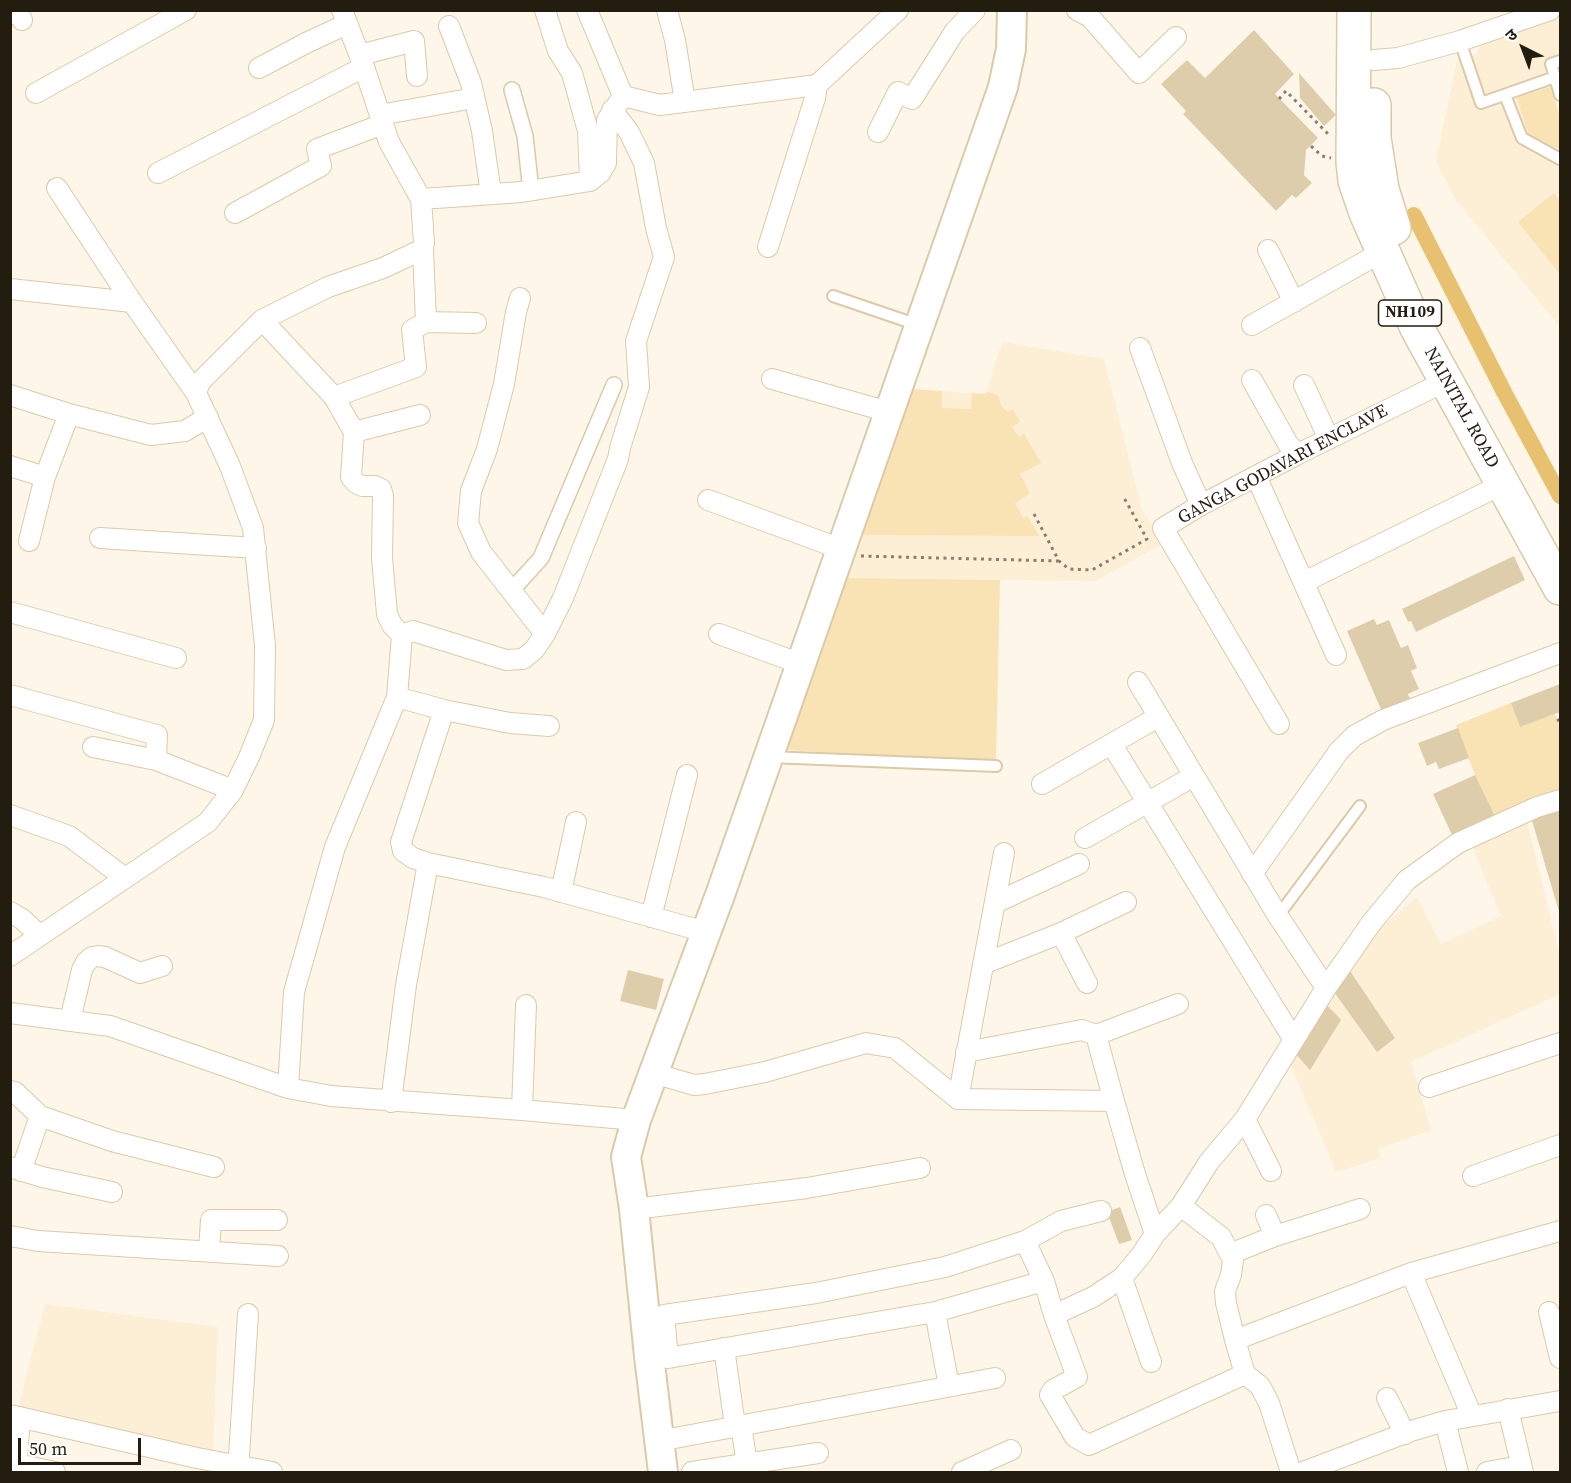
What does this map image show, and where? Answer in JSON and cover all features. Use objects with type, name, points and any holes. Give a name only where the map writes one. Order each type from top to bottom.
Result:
[{"type":"highway","name":"NAINITAL ROAD","points":[[1354,10],[1353,162],[1355,181],[1382,252],[1417,328],[1560,588]]},
{"type":"highway","name":"NAINITAL ROAD","points":[[1374,10],[1374,138],[1382,189],[1397,237],[1457,357],[1560,541]]},
{"type":"highway","points":[[1353,98],[1334,122],[1328,150],[1346,197],[1368,244],[1382,252]]},
{"type":"main road","points":[[663,1473],[634,1209],[626,1157],[636,1120],[769,757],[1003,87],[1011,49],[1012,10]]},
{"type":"street","points":[[36,93],[186,10]]},
{"type":"street","points":[[545,10],[558,51],[572,73],[588,131],[590,181]]},
{"type":"street","points":[[402,634],[412,631],[506,660],[523,659],[534,650],[545,634],[563,598],[618,459],[639,387],[636,340],[664,257],[644,163],[618,103],[587,10]]},
{"type":"street","points":[[667,10],[675,40],[685,102]]},
{"type":"street","points":[[618,103],[660,105],[817,85],[898,10]]},
{"type":"street","points":[[878,132],[898,92],[912,99],[955,30],[975,10]]},
{"type":"street","points":[[1077,10],[1090,17],[1139,73],[1176,37]]},
{"type":"street","points":[[1374,60],[1398,58],[1460,41],[1550,10]]},
{"type":"street","points":[[259,68],[306,43],[344,17],[362,61],[389,142],[421,199],[426,322]]},
{"type":"street","points":[[449,26],[471,82],[482,131],[491,194]]},
{"type":"street","points":[[158,173],[362,61],[414,40],[417,76]]},
{"type":"street","points":[[768,247],[815,98],[817,85]]},
{"type":"street","points":[[512,90],[525,136],[531,191]]},
{"type":"street","points":[[235,213],[321,166],[317,149],[382,120],[474,98]]},
{"type":"street","points":[[421,199],[531,191],[590,181],[600,173],[606,163],[607,120],[618,103]]},
{"type":"street","points":[[10,956],[208,822],[233,790],[264,720],[265,646],[254,528],[196,393],[132,302],[57,188]]},
{"type":"street","points":[[196,393],[200,382],[261,320],[328,287],[383,268],[423,249]]},
{"type":"street","points":[[1268,250],[1294,302]]},
{"type":"street","points":[[1252,325],[1382,252]]},
{"type":"street","points":[[10,289],[132,302]]},
{"type":"street","points":[[520,298],[504,384],[487,449],[471,491],[468,523],[481,552],[545,634]]},
{"type":"street","points":[[261,320],[334,397],[354,432],[351,477],[362,486],[375,486],[381,489],[383,496],[382,558],[387,614],[392,625],[402,634]]},
{"type":"street","points":[[334,397],[416,367],[412,330],[426,322],[476,323]]},
{"type":"street","points":[[1140,348],[1182,464],[1201,505]]},
{"type":"street","points":[[772,379],[889,412]]},
{"type":"street","points":[[1252,380],[1288,444],[1298,454]]},
{"type":"street","name":"GANGA GODAVARI ENCLAVE","points":[[1279,724],[1163,528],[1201,505],[1298,454],[1446,381]]},
{"type":"street","points":[[511,591],[541,558],[614,385]]},
{"type":"street","points":[[1304,385],[1329,439]]},
{"type":"street","points":[[10,395],[69,414],[151,435],[185,431],[208,417]]},
{"type":"street","points":[[29,541],[45,477],[69,414]]},
{"type":"street","points":[[354,432],[420,415]]},
{"type":"street","points":[[10,466],[45,477]]},
{"type":"street","points":[[1256,476],[1336,655]]},
{"type":"street","points":[[1304,582],[1503,484]]},
{"type":"street","points":[[708,500],[840,552]]},
{"type":"street","points":[[100,538],[256,548]]},
{"type":"street","points":[[10,612],[176,658]]},
{"type":"street","points":[[288,1088],[294,992],[297,980],[335,847],[397,697],[402,634]]},
{"type":"street","points":[[719,634],[801,664]]},
{"type":"street","points":[[1252,874],[1339,751],[1354,736],[1383,720],[1560,653]]},
{"type":"street","points":[[1138,682],[1252,874],[1326,988]]},
{"type":"street","points":[[10,695],[157,735],[156,760]]},
{"type":"street","points":[[397,697],[444,710],[510,723],[549,726]]},
{"type":"street","points":[[444,710],[402,842],[403,851],[413,858],[428,863],[561,892],[706,932]]},
{"type":"street","points":[[1042,784],[1158,717]]},
{"type":"street","points":[[1112,745],[1294,1040]]},
{"type":"street","points":[[93,747],[156,760],[233,790]]},
{"type":"street","points":[[651,917],[687,775]]},
{"type":"street","points":[[1085,838],[1194,776]]},
{"type":"street","points":[[1054,1315],[1093,1297],[1122,1278],[1155,1234],[1181,1206],[1209,1162],[1245,1119],[1326,988],[1372,922],[1407,880],[1458,843],[1537,807],[1560,800]]},
{"type":"street","points":[[10,815],[69,836],[125,878]]},
{"type":"street","points":[[561,892],[576,822]]},
{"type":"street","points":[[958,1099],[1004,853]]},
{"type":"street","points":[[391,1102],[406,985],[428,863]]},
{"type":"street","points":[[995,903],[1079,864]]},
{"type":"street","points":[[983,964],[1062,933],[1126,902]]},
{"type":"street","points":[[10,912],[22,919],[39,935]]},
{"type":"street","points":[[1062,933],[1087,984]]},
{"type":"street","points":[[70,1020],[82,970],[92,957],[105,957],[140,974],[162,966]]},
{"type":"street","points":[[966,1052],[1082,1030],[1096,1035],[1178,1004]]},
{"type":"street","points":[[522,1110],[526,1005]]},
{"type":"street","points":[[10,1012],[110,1026],[288,1088],[331,1096],[636,1120]]},
{"type":"street","points":[[1096,1035],[1113,1101],[1155,1234]]},
{"type":"street","points":[[653,1073],[694,1085],[705,1084],[765,1072],[867,1043],[895,1048],[958,1099],[1113,1101]]},
{"type":"street","points":[[1429,1087],[1560,1043]]},
{"type":"street","points":[[10,1091],[15,1092],[40,1116],[112,1140],[214,1167]]},
{"type":"street","points":[[40,1116],[16,1169],[112,1192]]},
{"type":"street","points":[[1245,1119],[1271,1171]]},
{"type":"street","points":[[1473,1176],[1560,1145]]},
{"type":"street","points":[[634,1209],[807,1188],[920,1168]]},
{"type":"street","points":[[1181,1206],[1221,1237],[1233,1260],[1231,1275],[1225,1291],[1235,1340],[1245,1374],[1260,1386],[1269,1403],[1291,1473]]},
{"type":"street","points":[[1230,1254],[1275,1236],[1360,1209]]},
{"type":"street","points":[[1044,1281],[935,1312],[668,1358],[664,1315],[816,1293],[945,1268],[1025,1241],[1061,1221],[1101,1211]]},
{"type":"street","points":[[1266,1215],[1275,1236]]},
{"type":"street","points":[[209,1251],[211,1220],[277,1220]]},
{"type":"street","points":[[1235,1340],[1412,1273],[1560,1231]]},
{"type":"street","points":[[10,1236],[38,1241],[278,1256]]},
{"type":"street","points":[[1025,1241],[1044,1281],[1077,1377],[1053,1390],[1050,1395],[1075,1437],[1089,1445],[1245,1374]]},
{"type":"street","points":[[1412,1273],[1472,1416]]},
{"type":"street","points":[[1122,1278],[1151,1362]]},
{"type":"street","points":[[935,1312],[949,1386]]},
{"type":"street","points":[[1550,1312],[1560,1358]]},
{"type":"street","points":[[238,1469],[248,1314]]},
{"type":"street","points":[[724,1348],[747,1464]]},
{"type":"street","points":[[659,1441],[995,1378]]},
{"type":"street","points":[[1387,1398],[1405,1434]]},
{"type":"street","points":[[1304,1473],[1445,1421],[1560,1401]]},
{"type":"street","points":[[1487,1473],[1522,1469],[1508,1409]]},
{"type":"street","points":[[55,1473],[17,1468],[15,1416],[197,1465],[272,1473]]},
{"type":"street","points":[[1445,1421],[1458,1473]]},
{"type":"street","points":[[962,1473],[1011,1450]]},
{"type":"street","points":[[692,1473],[818,1454]]},
{"type":"lane","points":[[1460,41],[1481,102],[1555,77]]},
{"type":"lane","points":[[1560,61],[1551,64],[1560,95]]},
{"type":"lane","points":[[1505,95],[1522,138],[1560,159]]},
{"type":"lane","points":[[833,296],[919,326]]},
{"type":"lane","points":[[769,757],[996,766]]},
{"type":"lane","points":[[1278,916],[1360,806]]},
{"type":"path","points":[[1280,99],[1286,91],[1328,150]]},
{"type":"path","points":[[1034,514],[1059,561],[1070,569],[1092,570],[1147,539],[1123,496]]},
{"type":"path","points":[[840,552],[1059,561]]},
{"type":"shaded area","points":[[1560,16],[1560,327],[1455,199],[1436,161],[1457,60],[1476,54],[1480,44]]},
{"type":"shaded area","points":[[1550,87],[1560,117],[1560,150],[1529,135],[1517,98]]},
{"type":"shaded area","points":[[1554,193],[1560,201],[1560,274],[1518,222]]},
{"type":"shaded area","points":[[1002,342],[1104,359],[1142,510],[1164,543],[1096,581],[846,578],[908,389],[986,394]]},
{"type":"shaded area","points":[[908,389],[942,391],[942,408],[971,409],[972,393],[986,394],[987,392],[998,395],[1001,405],[1007,412],[1013,409],[1020,422],[1012,427],[1019,437],[1024,434],[1041,463],[1020,474],[1030,493],[1015,503],[1023,518],[1027,516],[1039,536],[860,535]]},
{"type":"shaded area","points":[[846,578],[1000,580],[996,762],[786,750]]},
{"type":"shaded area","points":[[1511,703],[1520,727],[1555,714],[1560,728],[1560,795],[1495,816],[1475,775],[1456,725]]},
{"type":"shaded area","points":[[1527,821],[1560,957],[1560,994],[1411,1062],[1431,1130],[1378,1149],[1381,1158],[1336,1172],[1288,1059],[1348,968],[1382,926],[1417,897],[1441,944],[1501,916],[1471,844]]},
{"type":"shaded area","points":[[45,1304],[218,1327],[213,1456],[18,1409]]},
{"type":"building","points":[[1254,30],[1294,74],[1275,94],[1318,138],[1306,150],[1304,175],[1312,183],[1296,198],[1292,195],[1276,211],[1183,114],[1186,111],[1161,84],[1187,60],[1205,78]]},
{"type":"building","points":[[1299,73],[1336,115],[1324,126],[1300,98]]},
{"type":"building","points":[[1514,556],[1525,580],[1416,632],[1411,621],[1408,622],[1402,609]]},
{"type":"building","points":[[1374,619],[1377,625],[1389,620],[1401,648],[1408,645],[1417,668],[1411,671],[1419,689],[1408,694],[1411,702],[1383,714],[1347,631]]},
{"type":"building","points":[[1560,684],[1560,712],[1520,727],[1511,703]]},
{"type":"building","points":[[1458,728],[1469,758],[1439,769],[1436,762],[1427,766],[1418,743]]},
{"type":"building","points":[[1475,775],[1495,816],[1452,835],[1433,794]]},
{"type":"building","points":[[1560,807],[1560,915],[1531,817]]},
{"type":"building","points":[[1348,968],[1395,1038],[1377,1052],[1332,989]]},
{"type":"building","points":[[628,970],[664,979],[656,1010],[620,1001]]},
{"type":"building","points":[[1324,1002],[1341,1020],[1310,1070],[1293,1051]]},
{"type":"building","points":[[1120,1207],[1132,1240],[1119,1244],[1107,1212]]},
{"type":"waterway","points":[[1414,215],[1560,496]]}]
